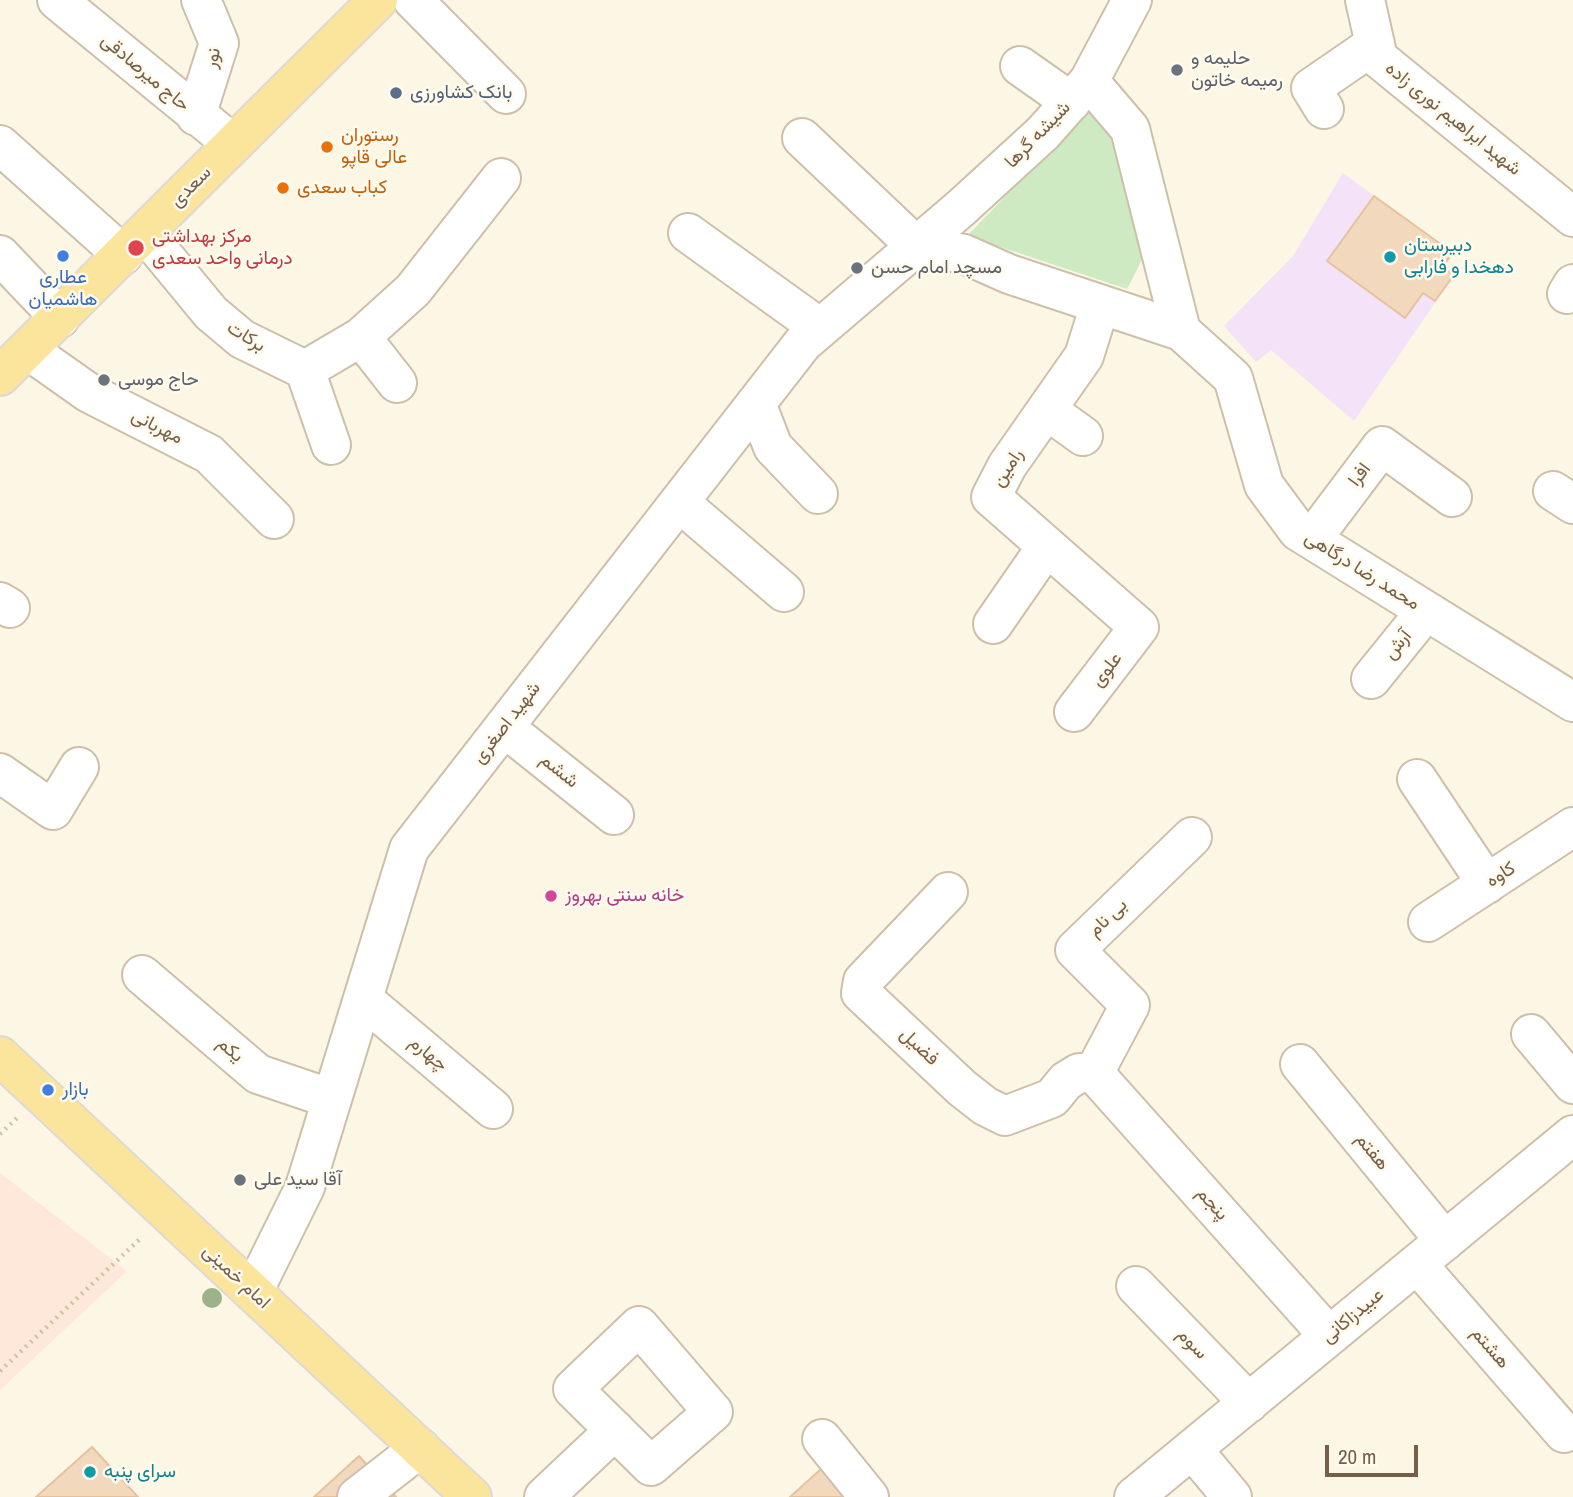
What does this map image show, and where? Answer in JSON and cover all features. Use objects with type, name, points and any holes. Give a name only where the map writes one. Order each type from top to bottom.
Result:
[{"type":"main road","name":"سعدی","points":[[8,375],[60,318],[378,0]]},
{"type":"main road","name":"امام خمینی","points":[[0,1056],[253,1292],[413,1453],[446,1497]]},
{"type":"main road","name":"امام خمینی","points":[[0,1080],[413,1453],[472,1497]]},
{"type":"street","name":"حاج میرصادقی","points":[[57,0],[233,144]]},
{"type":"street","name":"نور","points":[[196,116],[219,43],[201,0]]},
{"type":"street","points":[[413,0],[506,94]]},
{"type":"street","name":"شیشه گرها","points":[[915,245],[1009,165],[1080,91],[1132,0]]},
{"type":"street","name":"شهید ابراهیم نوری زاده","points":[[1365,0],[1378,58],[1573,217]]},
{"type":"street","points":[[1324,109],[1311,88],[1376,44]]},
{"type":"street","points":[[1020,66],[1080,91],[1130,129],[1181,331]]},
{"type":"street","points":[[802,138],[915,245],[964,254],[1100,305],[1181,331]]},
{"type":"street","name":"برکات","points":[[0,145],[134,244],[243,339],[305,370]]},
{"type":"street","points":[[331,445],[305,370],[361,337],[413,290],[501,178]]},
{"type":"street","points":[[688,233],[820,328]]},
{"type":"street","name":"شهید اصغری","points":[[253,1292],[305,1187],[409,849],[803,343],[915,245]]},
{"type":"street","points":[[0,255],[60,318]]},
{"type":"street","name":"رامین","points":[[1100,305],[1084,356],[1007,466],[991,496],[1139,628]]},
{"type":"street","name":"محمد رضا درگاهی","points":[[1181,331],[1233,378],[1264,485],[1298,531],[1573,702]]},
{"type":"street","points":[[361,337],[397,383]]},
{"type":"street","name":"مهربانی","points":[[8,375],[89,393],[209,454],[274,519]]},
{"type":"street","points":[[756,403],[773,447],[818,494]]},
{"type":"street","points":[[1047,410],[1083,436]]},
{"type":"street","name":"افرا","points":[[1312,540],[1382,446],[1452,497]]},
{"type":"street","points":[[679,502],[783,592]]},
{"type":"street","points":[[993,624],[1047,546]]},
{"type":"street","name":"آرش","points":[[1371,679],[1426,611]]},
{"type":"street","name":"علوی","points":[[1074,712],[1139,628]]},
{"type":"street","name":"ششم","points":[[504,727],[614,815]]},
{"type":"street","points":[[0,773],[53,810],[79,767]]},
{"type":"street","points":[[1417,779],[1487,884]]},
{"type":"street","name":"کاوه","points":[[1428,922],[1573,827]]},
{"type":"street","name":"بی نام","points":[[1094,1073],[1130,1005],[1075,950],[1192,837]]},
{"type":"street","name":"فضیل","points":[[948,892],[863,981],[862,993],[962,1088],[985,1106],[1005,1116],[1052,1098],[1066,1081],[1079,1073],[1094,1073]]},
{"type":"street","name":"یکم","points":[[142,975],[258,1074],[332,1099]]},
{"type":"street","name":"چهارم","points":[[363,999],[492,1109]]},
{"type":"street","points":[[1531,1034],[1573,1084]]},
{"type":"street","name":"هفتم","points":[[1300,1064],[1431,1252]]},
{"type":"street","name":"پنجم","points":[[1094,1073],[1329,1336]]},
{"type":"street","name":"عبیدزاکانی","points":[[1134,1497],[1573,1135]]},
{"type":"street","name":"هشتم","points":[[1431,1252],[1564,1433]]},
{"type":"street","name":"سوم","points":[[1136,1286],[1249,1402]]},
{"type":"street","points":[[544,1497],[615,1430]]},
{"type":"street","points":[[822,1439],[869,1497]]},
{"type":"street","points":[[1192,1449],[1232,1497]]},
{"type":"street","points":[[358,1497],[413,1453]]},
{"type":"path","points":[[0,1134],[16,1119]]},
{"type":"path","points":[[0,1371],[142,1237]]},
{"type":"shaded area","points":[[1343,173],[1453,253],[1443,267],[1454,275],[1354,421],[1271,350],[1256,362],[1224,326],[1293,256]]},
{"type":"shaded area","points":[[0,1173],[127,1271],[0,1390]]},
{"type":"green space","points":[[1090,108],[1115,133],[1146,252],[1127,289],[967,236]]},
{"type":"building","name":"دبیرستان دهخدا و فارابی","points":[[1374,196],[1453,253],[1442,267],[1454,275],[1435,301],[1423,293],[1405,318],[1327,261]]},
{"type":"building","name":"سرای پنبه","points":[[92,1447],[138,1497],[36,1497]]},
{"type":"building","points":[[359,1456],[396,1497],[314,1497]]},
{"type":"building","points":[[831,1460],[861,1497],[790,1497]]},
{"type":"place","name":"حلیمه و رمیمه خاتون","points":[[1177,70]]},
{"type":"place","name":"بانک کشاورزی","points":[[396,93]]},
{"type":"place","name":"رستوران عالی قاپو","points":[[327,147]]},
{"type":"place","name":"کباب سعدی","points":[[283,188]]},
{"type":"place","name":"مرکز بهداشتی درمانی واحد سعدی","points":[[136,248]]},
{"type":"place","name":"عطاری هاشمیان","points":[[63,256]]},
{"type":"place","name":"دبیرستان دهخدا و فارابی","points":[[1390,257]]},
{"type":"place","name":"مسچد امام حسن","points":[[857,268]]},
{"type":"place","name":"حاج موسی","points":[[104,380]]},
{"type":"place","name":"خانه سنتی بهروز","points":[[551,896]]},
{"type":"place","name":"بازار","points":[[48,1090]]},
{"type":"place","name":"آقا سید علی","points":[[240,1180]]},
{"type":"place","name":"سرای پنبه","points":[[90,1472]]}]
